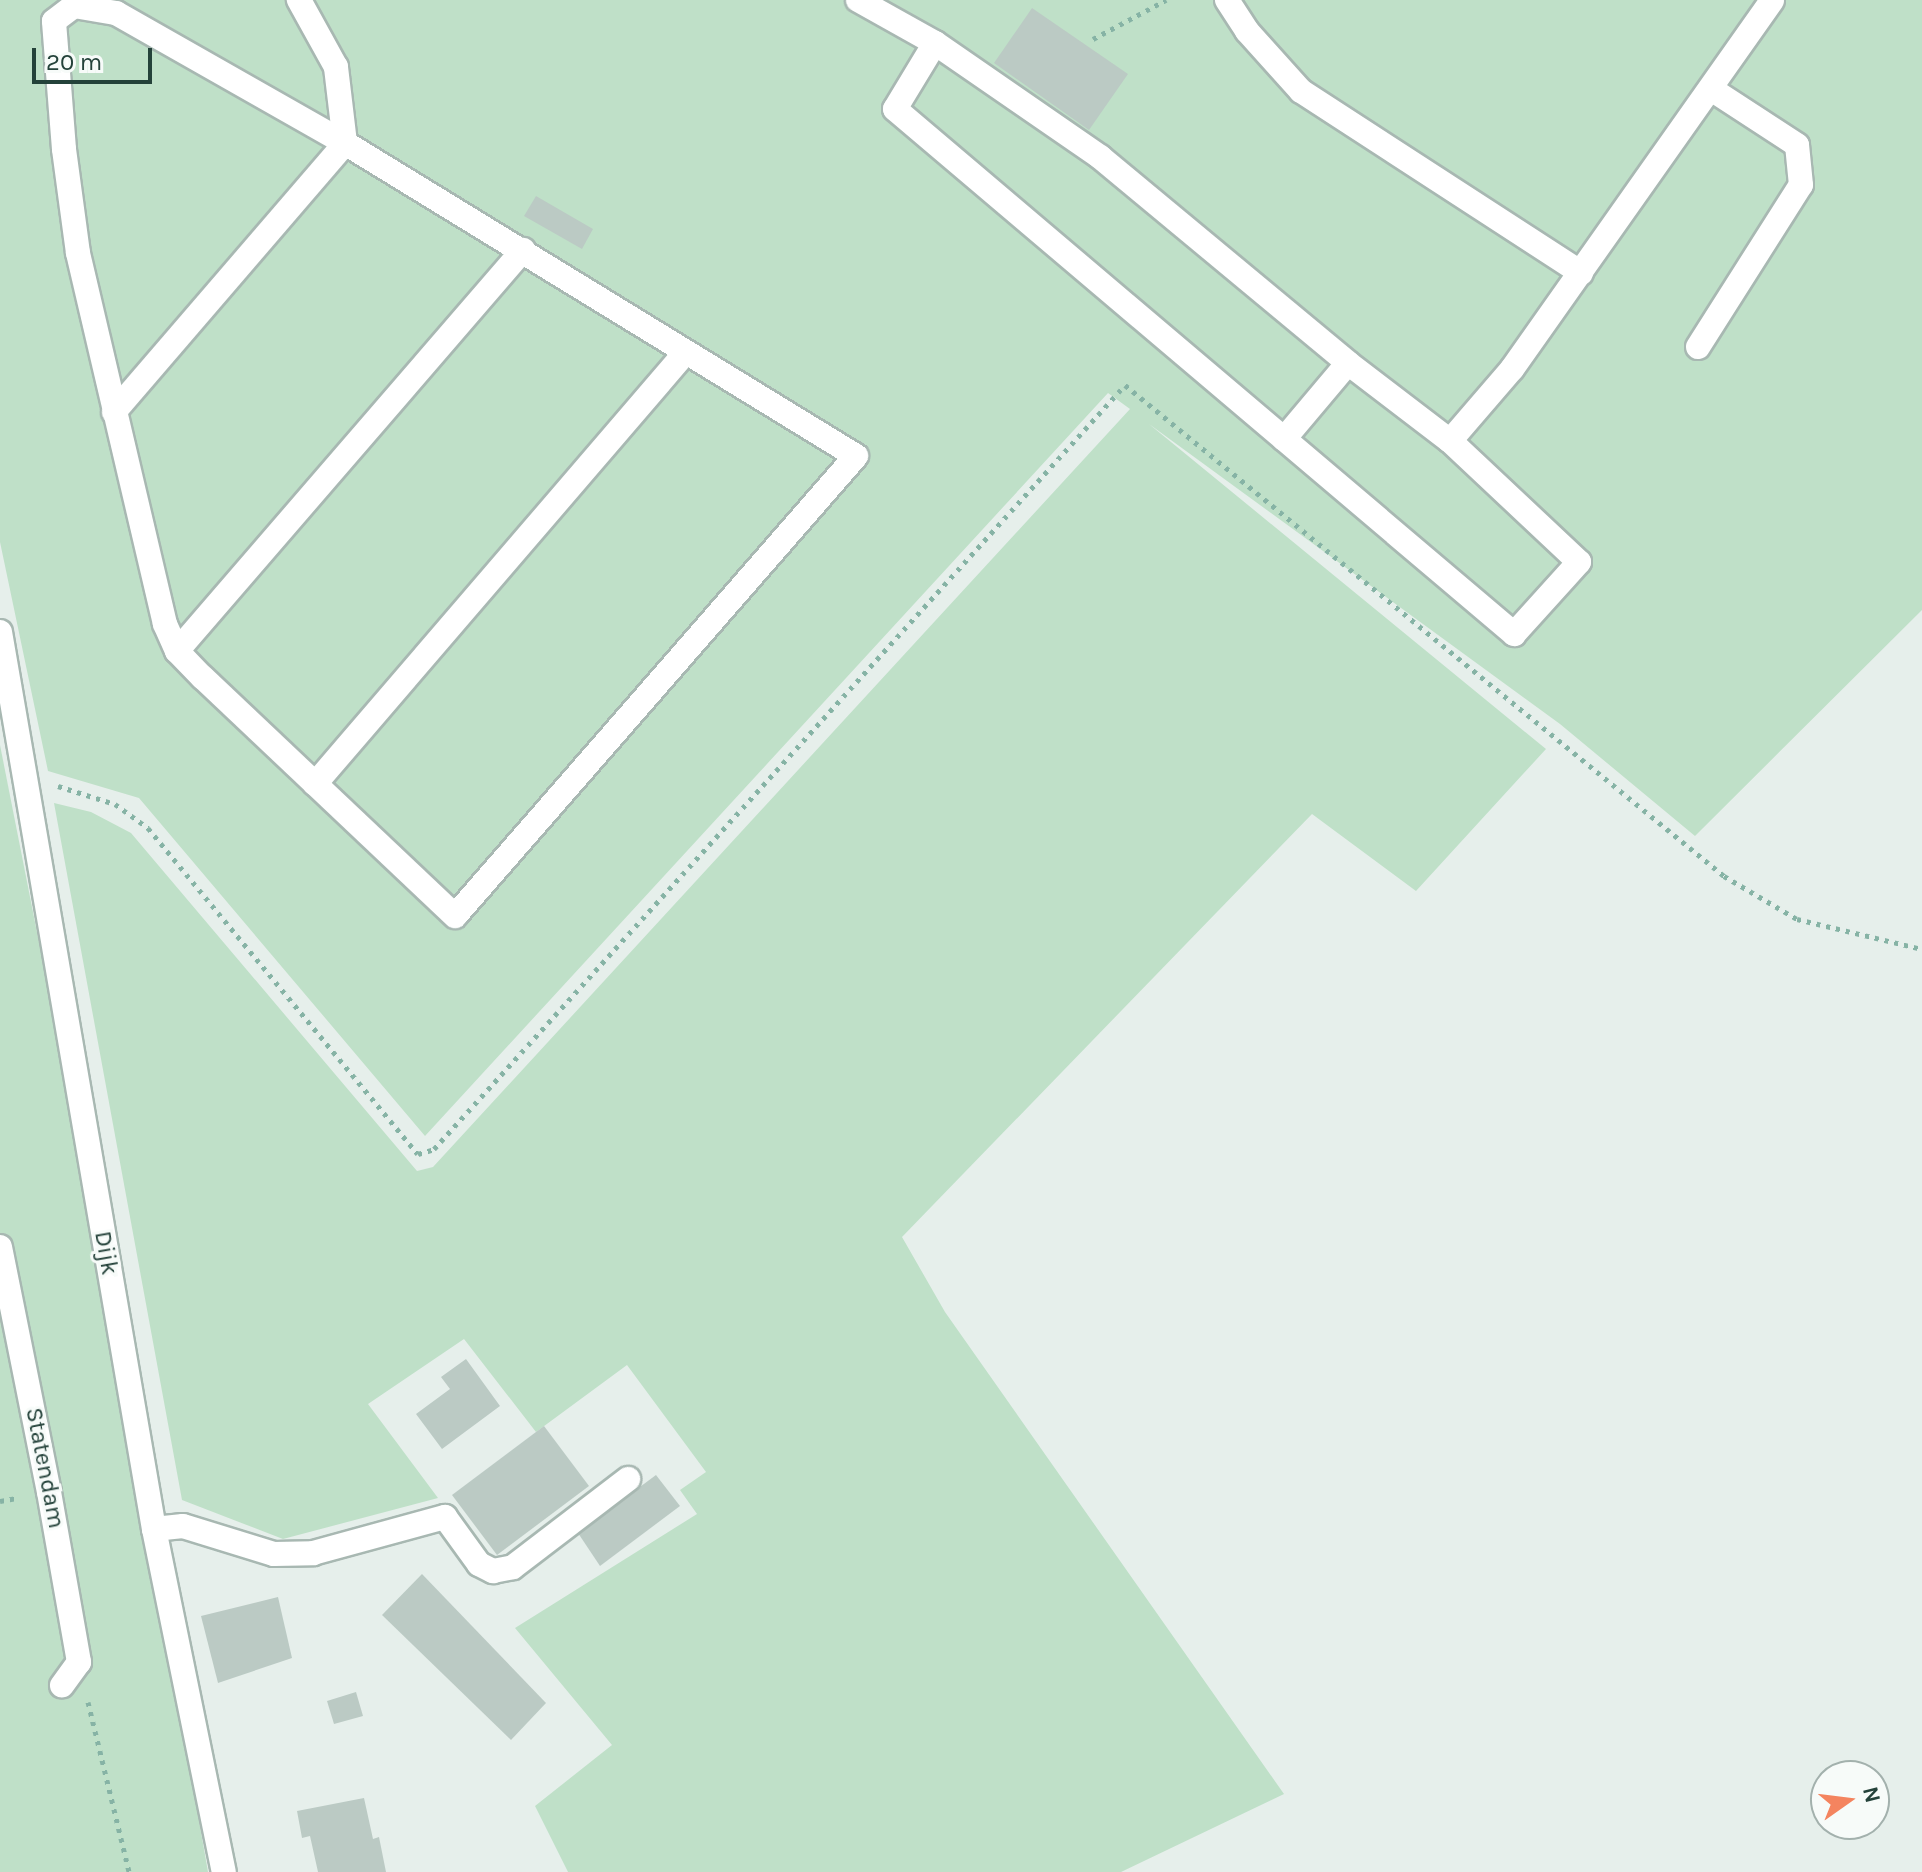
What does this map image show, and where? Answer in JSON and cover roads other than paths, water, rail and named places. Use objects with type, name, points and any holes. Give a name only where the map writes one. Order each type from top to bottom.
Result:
[{"type":"street","points":[[114,412],[345,143],[336,67],[299,0]]},
{"type":"street","points":[[858,0],[935,43],[1100,157],[1348,363],[1450,441],[1579,562],[1514,634],[895,109],[935,43]]},
{"type":"street","points":[[1227,0],[1247,31],[1301,91],[1581,273]]},
{"type":"street","points":[[1450,441],[1512,369],[1772,0]]},
{"type":"street","points":[[74,6],[116,13],[345,143],[856,456],[455,916],[177,651],[165,624],[78,253],[64,149],[54,21],[74,6]]},
{"type":"street","points":[[1698,347],[1801,185],[1797,145],[1711,89]]},
{"type":"street","points":[[177,651],[523,250]]},
{"type":"street","points":[[315,784],[685,353]]},
{"type":"street","points":[[1284,439],[1348,363]]},
{"type":"street","name":"Dijk","points":[[0,632],[154,1529],[224,1872]]},
{"type":"street","name":"Statendam","points":[[0,1247],[60,1545],[79,1662],[62,1685]]},
{"type":"street","points":[[154,1529],[183,1526],[274,1554],[313,1553],[445,1517],[479,1564],[493,1571],[513,1567],[628,1479]]}]
